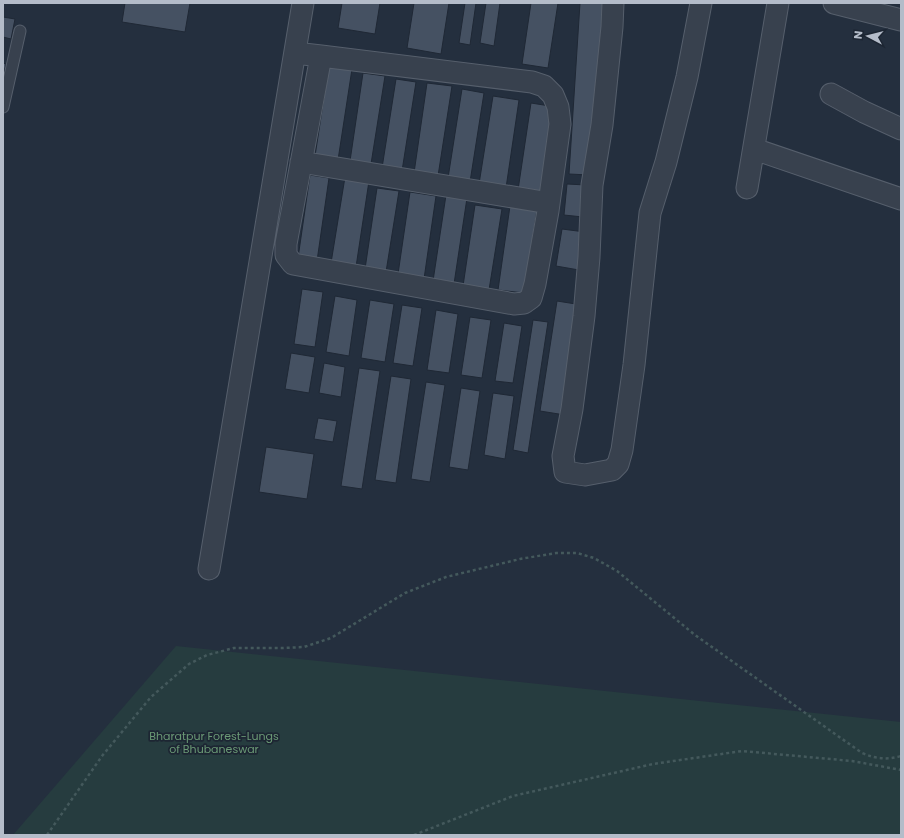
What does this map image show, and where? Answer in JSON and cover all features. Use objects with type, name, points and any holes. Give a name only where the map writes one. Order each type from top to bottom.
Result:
[{"type":"street","points":[[209,568],[303,3]]},
{"type":"street","points":[[613,3],[602,125],[592,185],[589,257],[584,316],[572,409],[563,456],[565,472],[585,475],[612,470],[618,464],[622,450],[635,357],[650,213],[666,162],[687,77],[701,3]]},
{"type":"street","points":[[747,188],[778,3]]},
{"type":"street","points":[[834,3],[901,20]]},
{"type":"street","points":[[295,53],[321,56],[532,82],[544,86],[553,95],[558,108],[560,124],[549,203],[535,284],[531,298],[524,303],[514,304],[293,264],[286,255],[286,244],[321,56]]},
{"type":"street","points":[[831,94],[899,123]]},
{"type":"street","points":[[754,148],[901,199]]},
{"type":"street","points":[[301,162],[549,203]]},
{"type":"lane","points":[[3,108],[5,89],[20,31]]},
{"type":"path","points":[[47,835],[102,756],[152,697],[189,664],[207,655],[234,648],[304,647],[331,638],[405,593],[446,577],[520,559],[556,553],[577,553],[594,558],[617,571],[695,635],[862,753],[874,758],[890,759],[901,756]]},
{"type":"path","points":[[414,835],[513,796],[653,764],[742,751],[852,761],[901,770]]},
{"type":"green space","name":"Bharatpur Forest-Lungs of Bhubaneswar","points":[[176,646],[901,722],[901,835],[13,835]]},
{"type":"building","points":[[125,3],[190,3],[185,32],[122,22]]},
{"type":"building","points":[[342,3],[380,3],[375,34],[338,28]]},
{"type":"building","points":[[414,3],[449,3],[441,54],[407,48]]},
{"type":"building","points":[[465,3],[476,3],[470,45],[459,43]]},
{"type":"building","points":[[486,3],[500,3],[494,46],[480,43]]},
{"type":"building","points":[[531,3],[558,3],[548,68],[522,64]]},
{"type":"building","points":[[580,3],[604,3],[589,175],[569,174]]},
{"type":"building","points":[[3,17],[15,19],[11,39],[3,37]]},
{"type":"building","points":[[3,63],[6,64],[3,77]]},
{"type":"building","points":[[329,65],[352,69],[338,160],[315,156]]},
{"type":"building","points":[[363,73],[385,76],[371,164],[350,161]]},
{"type":"building","points":[[396,79],[416,82],[402,171],[382,168]]},
{"type":"building","points":[[427,83],[452,86],[438,176],[414,173]]},
{"type":"building","points":[[462,89],[484,93],[470,182],[448,178]]},
{"type":"building","points":[[493,96],[519,100],[506,188],[479,184]]},
{"type":"building","points":[[531,103],[556,107],[542,194],[518,190]]},
{"type":"building","points":[[310,175],[329,178],[317,261],[298,258]]},
{"type":"building","points":[[345,177],[369,181],[356,267],[331,263]]},
{"type":"building","points":[[567,184],[586,185],[583,217],[564,215]]},
{"type":"building","points":[[377,188],[399,191],[386,272],[365,269]]},
{"type":"building","points":[[410,192],[436,196],[424,279],[398,274]]},
{"type":"building","points":[[446,195],[467,198],[454,284],[433,281]]},
{"type":"building","points":[[475,205],[502,209],[489,290],[463,286]]},
{"type":"building","points":[[510,206],[537,210],[524,293],[498,290]]},
{"type":"building","points":[[562,229],[585,232],[579,270],[556,266]]},
{"type":"building","points":[[302,289],[323,292],[315,347],[294,344]]},
{"type":"building","points":[[335,296],[357,300],[349,356],[326,352]]},
{"type":"building","points":[[370,300],[394,304],[385,362],[361,358]]},
{"type":"building","points":[[557,301],[582,305],[565,415],[540,411]]},
{"type":"building","points":[[402,305],[422,308],[413,366],[393,363]]},
{"type":"building","points":[[436,310],[458,314],[449,373],[427,370]]},
{"type":"building","points":[[470,317],[491,320],[482,378],[461,375]]},
{"type":"building","points":[[533,320],[548,322],[528,453],[513,450]]},
{"type":"building","points":[[504,323],[522,326],[513,383],[495,381]]},
{"type":"building","points":[[291,353],[315,357],[309,393],[285,389]]},
{"type":"building","points":[[324,363],[345,367],[341,397],[319,393]]},
{"type":"building","points":[[359,368],[380,371],[362,489],[341,486]]},
{"type":"building","points":[[391,376],[411,379],[396,483],[375,480]]},
{"type":"building","points":[[426,382],[445,385],[430,482],[411,479]]},
{"type":"building","points":[[461,388],[480,391],[468,470],[449,467]]},
{"type":"building","points":[[493,393],[514,396],[505,459],[484,455]]},
{"type":"building","points":[[318,418],[337,421],[333,442],[314,439]]},
{"type":"building","points":[[266,447],[314,454],[307,499],[259,492]]}]
